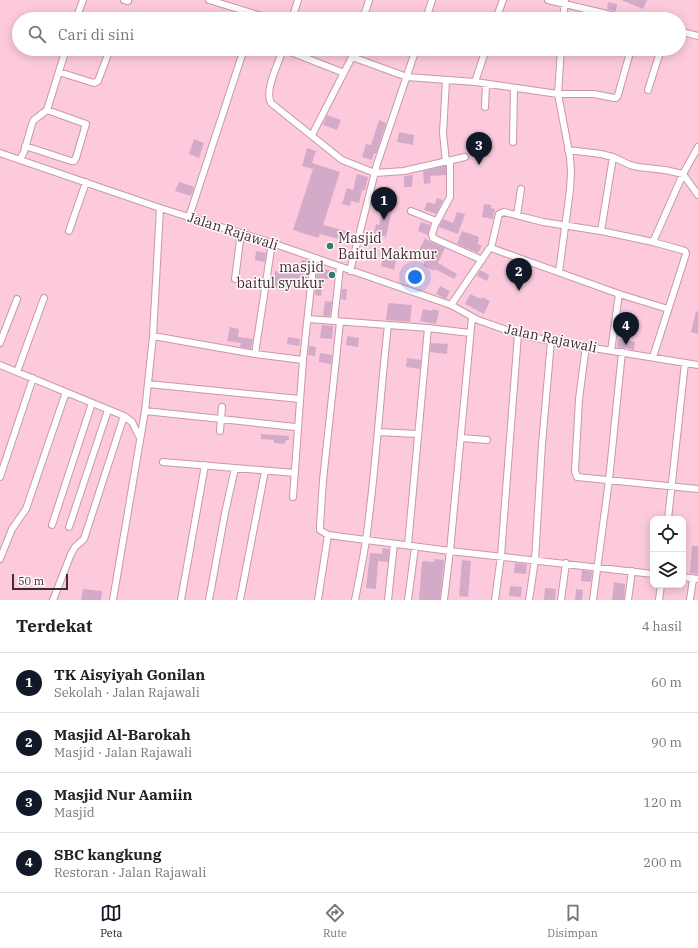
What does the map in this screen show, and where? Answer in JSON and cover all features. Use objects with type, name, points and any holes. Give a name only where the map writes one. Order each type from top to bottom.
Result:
[{"type":"street","points":[[79,12],[83,0]]},
{"type":"street","points":[[212,0],[249,12]]},
{"type":"street","points":[[295,12],[298,0]]},
{"type":"street","points":[[365,12],[369,0]]},
{"type":"street","points":[[428,12],[432,0]]},
{"type":"street","points":[[499,12],[503,0]]},
{"type":"street","points":[[548,0],[564,2],[602,12]]},
{"type":"street","points":[[563,12],[564,2]]},
{"type":"street","points":[[686,33],[698,36]]},
{"type":"street","points":[[20,159],[26,146],[34,120],[47,110],[64,56]]},
{"type":"street","points":[[59,72],[94,83],[98,81],[107,56]]},
{"type":"street","points":[[189,217],[242,56]]},
{"type":"street","points":[[280,56],[268,91],[271,103],[342,160],[375,173],[404,171],[465,157]]},
{"type":"street","points":[[301,56],[344,73]]},
{"type":"street","points":[[350,271],[375,173],[414,56]]},
{"type":"street","points":[[475,82],[484,56]]},
{"type":"street","points":[[559,272],[571,172],[570,157],[558,94],[561,56]]},
{"type":"street","points":[[312,135],[352,57],[407,77],[475,82],[558,94],[594,94],[616,98],[629,56]]},
{"type":"street","points":[[648,90],[659,56]]},
{"type":"street","points":[[446,80],[443,134],[448,162],[450,197],[436,223],[432,234],[433,238],[482,260]]},
{"type":"street","points":[[486,84],[486,107]]},
{"type":"street","points":[[513,142],[514,88]]},
{"type":"street","points":[[26,146],[71,161],[74,161],[76,158],[86,124],[47,110]]},
{"type":"street","points":[[653,242],[683,174],[698,147]]},
{"type":"street","points":[[568,150],[613,157],[638,168],[665,170],[683,174],[698,195]]},
{"type":"street","name":"Jalan Rajawali","points":[[0,153],[160,208],[272,243],[340,268],[451,305],[472,317],[518,334],[551,341],[698,365]]},
{"type":"street","points":[[601,231],[613,157]]},
{"type":"street","points":[[69,231],[86,182]]},
{"type":"street","points":[[518,215],[521,189]]},
{"type":"street","points":[[113,600],[145,414],[153,336],[160,208]]},
{"type":"street","points":[[411,211],[434,220],[436,223]]},
{"type":"street","points":[[451,305],[491,248],[499,214],[504,212],[543,222],[601,231],[653,242],[685,252],[652,357]]},
{"type":"street","points":[[235,280],[241,233]]},
{"type":"street","points":[[255,354],[272,243]]},
{"type":"street","points":[[491,248],[668,310]]},
{"type":"street","points":[[293,497],[303,360],[314,258]]},
{"type":"street","points":[[340,268],[320,530],[328,535],[394,544],[650,574]]},
{"type":"street","points":[[611,351],[619,294]]},
{"type":"street","points":[[0,343],[17,298]]},
{"type":"street","points":[[16,372],[44,298]]},
{"type":"street","points":[[444,600],[472,317]]},
{"type":"street","points":[[308,319],[428,328],[470,333]]},
{"type":"street","points":[[355,600],[366,540],[388,325]]},
{"type":"street","points":[[408,545],[417,434],[428,328]]},
{"type":"street","points":[[495,600],[501,556],[518,334]]},
{"type":"street","points":[[153,336],[255,354],[303,360]]},
{"type":"street","points":[[529,600],[535,560],[542,444],[551,341]]},
{"type":"street","points":[[586,346],[580,398],[575,471],[577,477],[698,489]]},
{"type":"street","points":[[593,600],[609,480],[622,352]]},
{"type":"street","points":[[668,516],[684,363]]},
{"type":"street","points":[[0,367],[33,378],[124,416],[130,420],[141,440]]},
{"type":"street","points":[[0,477],[33,378]]},
{"type":"street","points":[[148,384],[300,399]]},
{"type":"street","points":[[0,559],[12,529],[26,509],[66,392]]},
{"type":"street","points":[[52,524],[92,403]]},
{"type":"street","points":[[220,431],[222,407]]},
{"type":"street","points":[[69,527],[108,410]]},
{"type":"street","points":[[130,420],[137,420],[145,414],[295,426]]},
{"type":"street","points":[[53,600],[71,554],[75,547],[84,538],[124,416]]},
{"type":"street","points":[[378,432],[417,434]]},
{"type":"street","points":[[461,438],[487,440]]},
{"type":"street","points":[[163,462],[295,473]]},
{"type":"street","points":[[181,600],[204,465]]},
{"type":"street","points":[[209,600],[235,468]]},
{"type":"street","points":[[240,600],[265,471]]},
{"type":"street","points":[[318,600],[328,535]]},
{"type":"street","points":[[388,600],[394,544]]},
{"type":"street","points":[[408,600],[415,546]]},
{"type":"street","points":[[561,600],[566,563]]},
{"type":"street","points":[[628,600],[632,572]]},
{"type":"street","points":[[686,578],[696,579],[690,600]]},
{"type":"street","points":[[659,600],[661,588]]},
{"type":"building","points":[[621,0],[647,0],[643,9]]},
{"type":"building","points":[[608,2],[617,4],[616,11],[607,9]]},
{"type":"building","points":[[327,115],[341,120],[337,130],[323,125]]},
{"type":"building","points":[[379,120],[386,123],[376,154],[374,153],[372,160],[362,157],[366,144],[371,145]]},
{"type":"building","points":[[399,132],[414,135],[413,145],[397,142]]},
{"type":"building","points":[[194,139],[204,143],[199,158],[189,154]]},
{"type":"building","points":[[307,148],[316,151],[312,163],[340,172],[323,225],[346,231],[343,240],[320,234],[318,238],[293,230],[313,169],[302,166]]},
{"type":"building","points":[[446,166],[446,175],[430,176],[431,183],[424,184],[423,171]]},
{"type":"building","points":[[357,174],[368,177],[365,190],[362,190],[359,203],[351,201],[350,206],[342,204],[347,188],[353,190]]},
{"type":"building","points":[[413,175],[412,187],[404,187],[404,176]]},
{"type":"building","points":[[179,182],[194,187],[191,196],[175,191]]},
{"type":"building","points":[[437,198],[443,200],[436,214],[424,210],[427,202],[435,204]]},
{"type":"building","points":[[385,203],[393,205],[386,237],[374,233],[376,224],[379,225]]},
{"type":"building","points":[[484,204],[491,205],[491,208],[495,209],[493,219],[482,217]]},
{"type":"building","points":[[457,212],[465,214],[458,234],[439,227],[443,219],[453,223]]},
{"type":"building","points":[[421,222],[430,225],[428,235],[418,231]]},
{"type":"building","points":[[462,231],[479,237],[478,244],[482,246],[478,253],[457,244]]},
{"type":"building","points":[[425,238],[445,248],[438,263],[457,274],[454,279],[435,269],[434,271],[423,265],[428,254],[419,250]]},
{"type":"building","points":[[256,251],[266,253],[265,262],[255,260]]},
{"type":"building","points":[[385,251],[398,254],[394,270],[381,266]]},
{"type":"building","points":[[302,260],[309,261],[306,286],[287,282],[286,289],[273,288],[275,271],[299,274]]},
{"type":"building","points":[[412,266],[418,268],[413,287],[407,285]]},
{"type":"building","points":[[317,268],[335,271],[334,279],[324,279],[321,296],[315,295]]},
{"type":"building","points":[[480,270],[489,275],[487,281],[477,276]]},
{"type":"building","points":[[440,286],[450,291],[446,299],[436,294]]},
{"type":"building","points":[[342,289],[347,289],[346,300],[341,299]]},
{"type":"building","points":[[470,294],[490,301],[484,314],[465,304]]},
{"type":"building","points":[[325,301],[332,302],[330,316],[323,316]]},
{"type":"building","points":[[388,303],[412,305],[410,322],[386,320]]},
{"type":"building","points":[[423,309],[432,311],[433,309],[439,311],[436,324],[420,321]]},
{"type":"building","points":[[696,311],[698,312],[698,334],[691,332]]},
{"type":"building","points":[[322,325],[333,326],[332,339],[320,338]]},
{"type":"building","points":[[230,327],[239,329],[238,337],[253,339],[251,349],[240,347],[241,343],[227,341]]},
{"type":"building","points":[[347,336],[359,338],[358,347],[346,345]]},
{"type":"building","points":[[288,337],[300,339],[299,346],[287,344]]},
{"type":"building","points":[[618,339],[635,342],[634,350],[617,347]]},
{"type":"building","points":[[431,343],[448,344],[447,354],[430,352]]},
{"type":"building","points":[[309,346],[316,347],[315,356],[308,355]]},
{"type":"building","points":[[320,353],[332,355],[331,364],[319,362]]},
{"type":"building","points":[[407,358],[421,360],[420,369],[406,367]]},
{"type":"building","points":[[261,434],[289,436],[289,440],[286,440],[285,444],[274,443],[274,440],[261,439]]},
{"type":"building","points":[[692,546],[698,546],[698,574],[690,573]]},
{"type":"building","points":[[383,548],[389,549],[388,562],[378,561],[376,589],[366,588],[370,553],[382,554]]},
{"type":"building","points":[[434,559],[444,560],[440,600],[419,600],[422,561],[434,562]]},
{"type":"building","points":[[462,560],[471,561],[468,597],[459,596]]},
{"type":"building","points":[[515,563],[527,564],[526,574],[514,573]]},
{"type":"building","points":[[582,570],[592,572],[591,582],[581,581]]},
{"type":"building","points":[[614,582],[625,584],[624,600],[612,600]]},
{"type":"building","points":[[510,586],[522,587],[521,597],[509,596]]},
{"type":"building","points":[[545,588],[556,589],[555,600],[544,600]]},
{"type":"building","points":[[83,589],[102,591],[101,600],[81,600]]},
{"type":"building","points":[[576,589],[583,590],[582,600],[575,600]]},
{"type":"place","name":"Masjid Nur Aamiin","points":[[479,165]]},
{"type":"place","name":"TK Aisyiyah Gonilan","points":[[384,220]]},
{"type":"place","name":"Masjid Baitul Makmur","points":[[330,246]]},
{"type":"place","name":"masjid baitul syukur","points":[[332,275]]},
{"type":"place","name":"Masjid Al-Barokah","points":[[519,291]]},
{"type":"place","name":"SBC kangkung","points":[[626,345]]}]
